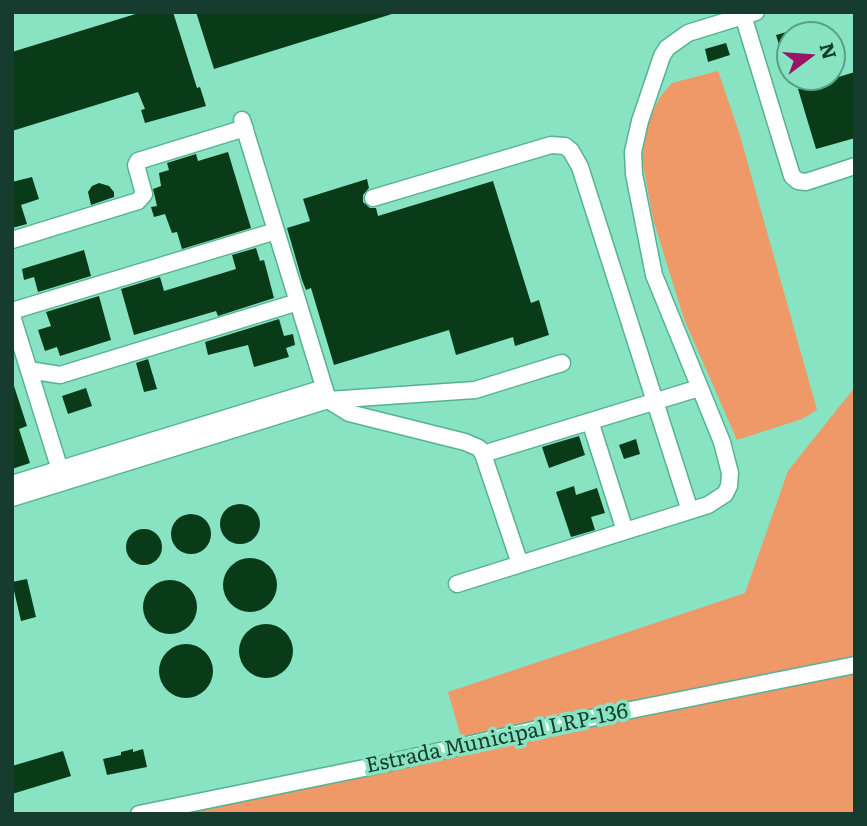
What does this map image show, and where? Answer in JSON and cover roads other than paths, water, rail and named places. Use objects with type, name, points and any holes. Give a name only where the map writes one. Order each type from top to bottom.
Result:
[{"type":"street","points":[[457,584],[690,511],[720,499],[729,486],[730,473],[725,450],[654,275],[634,174],[634,152],[640,121],[667,48],[688,33],[747,14],[792,176],[798,181],[806,182],[855,166]]},
{"type":"street","points":[[12,240],[138,201],[144,194],[136,166],[138,161],[243,124],[326,394],[349,413],[479,448],[520,564]]},
{"type":"street","points":[[373,198],[551,145],[568,148],[580,167],[690,511]]},
{"type":"street","points":[[12,311],[276,232]]},
{"type":"street","points":[[23,369],[60,375],[298,302]]},
{"type":"street","points":[[12,316],[23,369],[60,470]]},
{"type":"street","points":[[12,484],[326,394],[475,390],[562,363]]},
{"type":"street","points":[[483,454],[699,388]]},
{"type":"street","points":[[12,498],[326,394]]},
{"type":"street","points":[[590,421],[625,531]]},
{"type":"street","name":"Estrada Municipal LRP-136","points":[[139,814],[374,766],[551,726],[855,665]]}]
